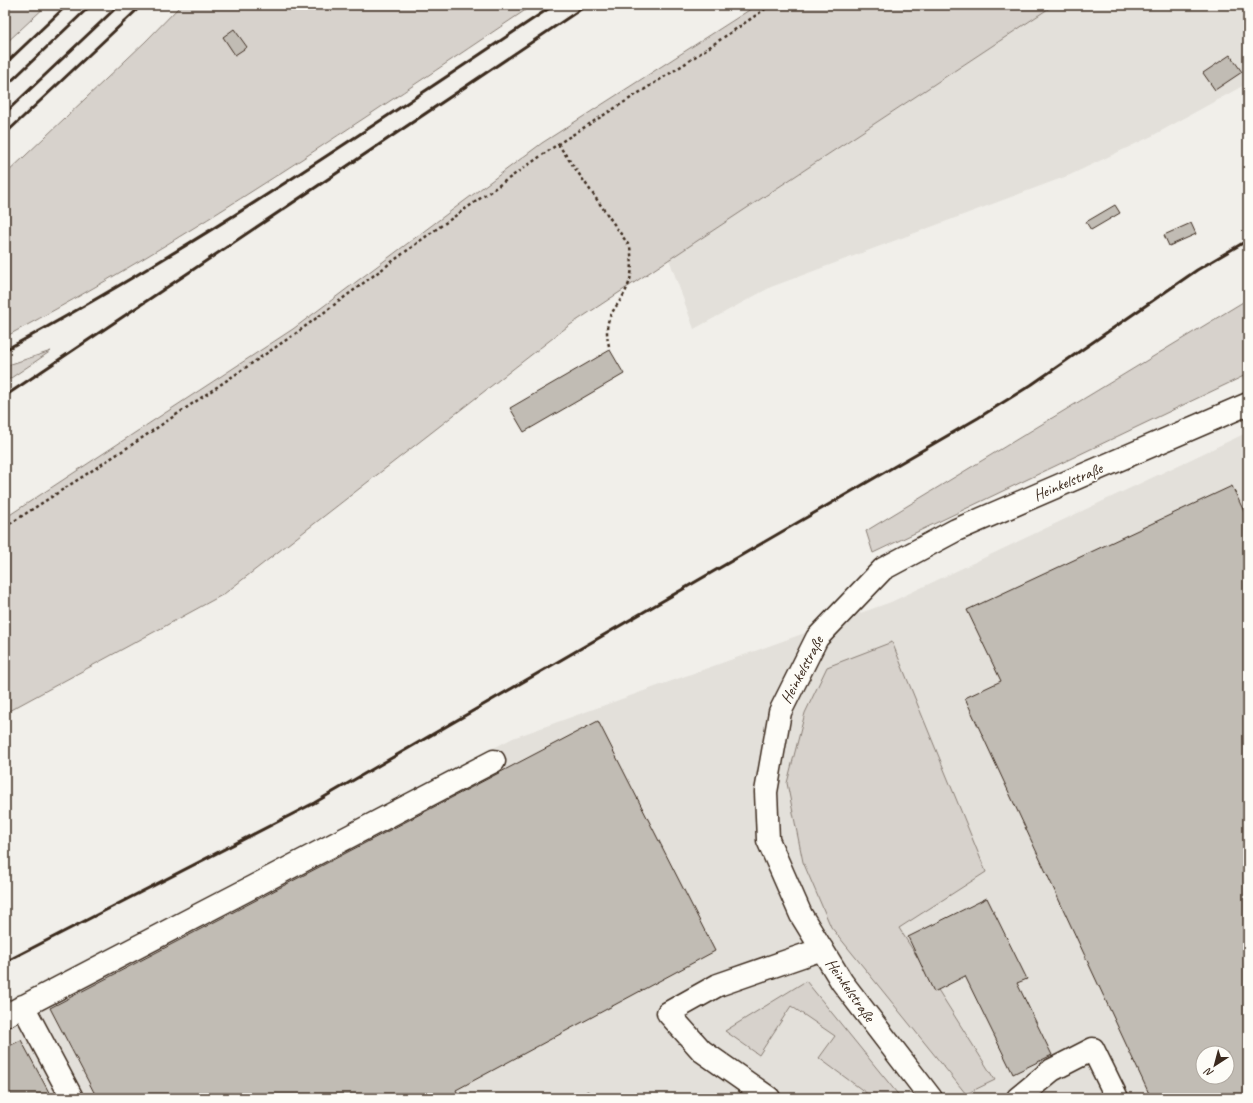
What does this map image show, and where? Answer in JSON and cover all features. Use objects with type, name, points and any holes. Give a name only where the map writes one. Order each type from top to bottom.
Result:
[{"type":"street","name":"Heinkelstraße","points":[[931,1098],[842,982],[801,915],[768,840],[766,792],[780,712],[817,638],[883,569],[956,530],[1248,404]]},
{"type":"street","points":[[72,1098],[14,1011],[494,761]]},
{"type":"street","points":[[769,1098],[702,1051],[668,1013],[718,985],[822,949]]},
{"type":"street","points":[[1018,1098],[1052,1070],[1093,1049],[1117,1098]]},
{"type":"path","points":[[5,527],[136,442],[295,334],[428,235],[558,144],[683,65],[771,5]]},
{"type":"path","points":[[558,144],[630,247],[633,266],[628,284],[609,317],[606,332],[610,346]]},
{"type":"shaded area","points":[[5,5],[47,5],[5,44]]},
{"type":"shaded area","points":[[181,5],[533,5],[273,178],[141,260],[5,337],[5,175],[146,41]]},
{"type":"shaded area","points":[[757,5],[1054,5],[567,327],[224,594],[5,713],[5,518],[293,329],[542,143]]},
{"type":"shaded area","points":[[1054,5],[1248,5],[1248,83],[1152,136],[1070,175],[771,287],[694,329],[669,259]]},
{"type":"shaded area","points":[[1248,299],[1248,374],[873,553],[866,531]]},
{"type":"shaded area","points":[[51,351],[5,382],[5,366]]},
{"type":"shaded area","points":[[1248,432],[1248,1098],[5,1098],[5,1001],[513,738],[891,602]]},
{"type":"shaded area","points":[[892,642],[986,872],[899,928],[995,1080],[966,1094],[831,927],[803,862],[787,783],[805,713],[827,667]]},
{"type":"shaded area","points":[[806,981],[901,1098],[873,1098],[819,1058],[835,1036],[791,1006],[759,1055],[725,1031]]},
{"type":"building","points":[[234,29],[247,47],[235,55],[223,37]]},
{"type":"building","points":[[1230,55],[1242,72],[1215,90],[1203,73]]},
{"type":"building","points":[[1115,205],[1120,213],[1091,230],[1086,222]]},
{"type":"building","points":[[1191,223],[1196,234],[1169,246],[1164,235]]},
{"type":"building","points":[[610,350],[624,374],[524,432],[510,408]]},
{"type":"building","points":[[1232,486],[1248,520],[1248,1098],[1151,1098],[965,698],[1001,681],[967,610]]},
{"type":"building","points":[[598,721],[715,951],[456,1090],[460,1098],[97,1098],[50,1008]]},
{"type":"building","points":[[987,898],[1027,979],[1017,983],[1052,1055],[1013,1074],[965,976],[934,992],[908,937]]},
{"type":"building","points":[[21,1040],[52,1098],[5,1098],[5,1048]]},
{"type":"building","points":[[587,1091],[598,1098],[582,1098]]},
{"type":"railway","points":[[5,64],[67,5]]},
{"type":"railway","points":[[5,87],[91,5]]},
{"type":"railway","points":[[5,113],[119,5]]},
{"type":"railway","points":[[5,134],[142,5]]},
{"type":"railway","points":[[5,350],[146,270],[284,184],[554,5]]},
{"type":"railway","points":[[5,396],[587,5]]},
{"type":"railway","points":[[5,962],[314,803],[978,418],[1031,385],[1197,270],[1248,240]]}]
